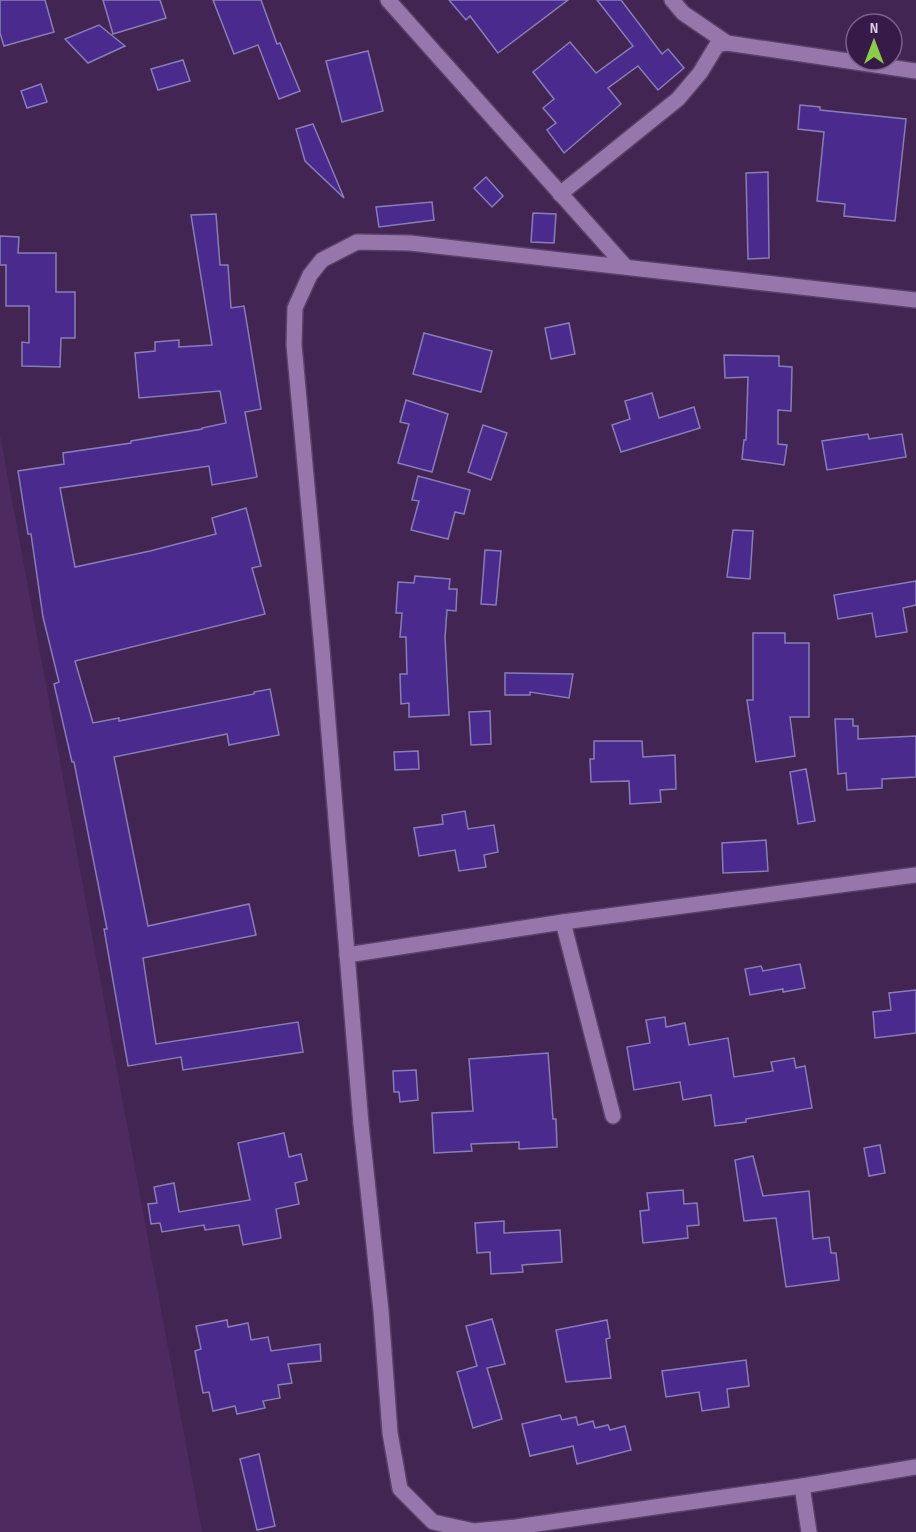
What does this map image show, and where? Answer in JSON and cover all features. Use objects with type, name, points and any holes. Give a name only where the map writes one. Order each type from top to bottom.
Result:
[{"type":"street","points":[[387,0],[625,266]]},
{"type":"street","points":[[672,0],[683,13],[727,43]]},
{"type":"street","points":[[560,194],[678,99],[700,73],[717,45],[727,43],[916,71]]},
{"type":"street","points":[[916,300],[410,243],[357,242],[322,260],[310,275],[295,308],[294,345],[323,660],[361,1124],[381,1311],[390,1433],[400,1490],[433,1522],[474,1532],[802,1486],[916,1467]]},
{"type":"street","points":[[347,955],[563,922],[916,875]]},
{"type":"street","points":[[563,922],[613,1116]]},
{"type":"street","points":[[802,1486],[809,1532]]},
{"type":"shaded area","points":[[0,435],[202,1532],[0,1532]]},
{"type":"building","points":[[0,0],[45,0],[54,32],[4,46],[0,33]]},
{"type":"building","points":[[103,0],[160,0],[166,18],[113,34]]},
{"type":"building","points":[[213,0],[261,0],[277,44],[280,43],[300,91],[279,99],[258,45],[234,54]]},
{"type":"building","points":[[449,0],[568,0],[498,53],[470,16],[466,20]]},
{"type":"building","points":[[597,0],[621,0],[662,54],[668,49],[684,68],[658,90],[638,66],[608,88],[621,104],[564,153],[547,130],[556,123],[543,108],[554,99],[533,72],[570,42],[596,73],[633,46]]},
{"type":"building","points":[[99,25],[125,46],[88,63],[65,39]]},
{"type":"building","points":[[368,51],[383,111],[342,122],[326,61]]},
{"type":"building","points":[[183,60],[190,81],[158,90],[151,69]]},
{"type":"building","points":[[41,84],[47,102],[27,108],[21,91]]},
{"type":"building","points":[[800,105],[820,107],[820,110],[906,119],[895,221],[844,216],[845,204],[817,201],[824,132],[798,129]]},
{"type":"building","points":[[313,124],[344,198],[305,161],[296,129]]},
{"type":"building","points":[[768,172],[769,258],[748,259],[746,173]]},
{"type":"building","points":[[486,177],[503,196],[492,207],[474,188]]},
{"type":"building","points":[[432,202],[434,220],[379,227],[376,207]]},
{"type":"building","points":[[533,213],[556,214],[554,243],[531,242]]},
{"type":"building","points":[[216,214],[220,265],[228,265],[231,308],[244,306],[261,409],[245,412],[257,477],[212,485],[209,466],[60,488],[75,567],[216,534],[212,518],[246,508],[261,566],[252,568],[265,614],[75,661],[93,723],[119,718],[119,721],[270,689],[279,735],[229,745],[227,734],[114,757],[148,926],[249,904],[256,935],[143,958],[156,1044],[298,1022],[303,1052],[183,1070],[181,1057],[128,1066],[104,929],[107,929],[74,762],[72,762],[54,684],[59,682],[43,617],[31,534],[28,534],[18,471],[64,464],[63,453],[131,443],[131,441],[226,423],[220,391],[139,398],[135,353],[155,351],[155,342],[179,340],[179,347],[212,345],[191,215]]},
{"type":"building","points":[[0,236],[19,237],[18,253],[56,253],[56,292],[75,292],[75,338],[61,338],[60,367],[22,366],[22,342],[29,343],[29,306],[6,306],[6,265],[0,265]]},
{"type":"building","points":[[569,323],[575,354],[551,359],[545,328]]},
{"type":"building","points":[[424,333],[492,351],[481,392],[413,374]]},
{"type":"building","points":[[724,355],[779,356],[779,366],[792,367],[791,411],[778,410],[778,444],[787,445],[784,465],[742,459],[744,440],[746,440],[748,377],[725,378]]},
{"type":"building","points":[[652,393],[659,418],[694,407],[700,428],[621,452],[612,425],[630,419],[625,401]]},
{"type":"building","points":[[406,400],[448,414],[432,472],[398,463],[409,424],[400,422]]},
{"type":"building","points":[[483,425],[507,433],[491,480],[468,472]]},
{"type":"building","points":[[868,434],[869,439],[902,434],[906,457],[827,470],[822,441]]},
{"type":"building","points":[[418,476],[470,490],[464,514],[455,512],[448,539],[411,530],[419,501],[412,500]]},
{"type":"building","points":[[733,530],[753,531],[750,579],[727,577]]},
{"type":"building","points":[[485,550],[501,551],[496,605],[481,604]]},
{"type":"building","points":[[415,576],[450,579],[449,589],[457,589],[456,611],[447,610],[445,637],[449,715],[409,717],[409,703],[401,704],[400,674],[407,674],[406,637],[400,637],[402,613],[396,613],[398,582],[414,583]]},
{"type":"building","points":[[916,581],[916,605],[903,608],[907,632],[876,637],[872,613],[838,619],[834,595]]},
{"type":"building","points":[[753,633],[785,633],[785,643],[809,643],[809,717],[790,717],[795,756],[756,762],[747,700],[753,700]]},
{"type":"building","points":[[505,673],[573,674],[569,698],[530,692],[530,695],[505,695]]},
{"type":"building","points":[[490,711],[491,744],[471,745],[469,712]]},
{"type":"building","points":[[835,719],[853,719],[853,726],[858,726],[858,739],[916,736],[916,777],[882,779],[882,788],[847,790],[846,773],[838,774]]},
{"type":"building","points":[[594,741],[642,741],[643,757],[675,755],[676,789],[660,790],[661,802],[630,804],[629,781],[591,782],[590,759],[594,759]]},
{"type":"building","points":[[418,751],[419,769],[395,770],[394,752]]},
{"type":"building","points":[[806,769],[815,821],[798,824],[790,772]]},
{"type":"building","points":[[465,811],[468,829],[494,825],[498,852],[484,855],[486,867],[459,871],[455,850],[419,856],[414,828],[443,824],[442,815]]},
{"type":"building","points":[[766,840],[768,871],[723,873],[722,843]]},
{"type":"building","points":[[800,964],[805,988],[750,995],[745,969],[761,966],[763,971]]},
{"type":"building","points":[[916,990],[916,1033],[875,1038],[873,1012],[891,1010],[889,993]]},
{"type":"building","points":[[665,1017],[666,1027],[685,1023],[689,1045],[728,1038],[734,1077],[773,1071],[771,1062],[794,1058],[796,1068],[805,1066],[812,1108],[715,1126],[711,1095],[683,1100],[680,1082],[634,1090],[627,1047],[650,1043],[646,1020]]},
{"type":"building","points":[[548,1053],[557,1147],[519,1149],[519,1142],[471,1144],[472,1151],[434,1153],[432,1113],[473,1111],[469,1059]]},
{"type":"building","points":[[416,1070],[418,1100],[400,1102],[399,1092],[394,1092],[393,1071]]},
{"type":"building","points":[[284,1133],[289,1157],[301,1154],[307,1180],[295,1183],[299,1204],[276,1209],[281,1238],[243,1245],[239,1225],[205,1230],[204,1225],[162,1232],[160,1223],[151,1224],[148,1204],[157,1203],[154,1187],[174,1183],[179,1212],[250,1200],[238,1143]]},
{"type":"building","points":[[880,1145],[885,1173],[869,1176],[864,1148]]},
{"type":"building","points":[[753,1156],[763,1196],[809,1191],[813,1239],[829,1237],[831,1253],[836,1253],[839,1280],[786,1287],[776,1218],[744,1221],[735,1160]]},
{"type":"building","points":[[683,1190],[684,1204],[697,1203],[699,1225],[687,1226],[688,1238],[643,1243],[640,1211],[649,1210],[647,1193]]},
{"type":"building","points":[[504,1221],[504,1233],[560,1230],[562,1262],[522,1265],[523,1272],[491,1274],[490,1252],[477,1253],[475,1223]]},
{"type":"building","points":[[492,1319],[505,1364],[487,1368],[502,1419],[473,1428],[457,1372],[477,1366],[466,1326]]},
{"type":"building","points":[[227,1320],[228,1327],[248,1323],[251,1340],[268,1337],[271,1351],[320,1344],[321,1361],[288,1364],[292,1383],[278,1385],[280,1398],[263,1401],[265,1408],[237,1414],[235,1406],[213,1411],[209,1392],[203,1393],[195,1351],[201,1349],[196,1326]]},
{"type":"building","points":[[607,1320],[610,1338],[606,1339],[611,1378],[566,1382],[556,1330]]},
{"type":"building","points":[[746,1360],[749,1386],[727,1389],[729,1407],[702,1411],[699,1392],[666,1397],[662,1371]]},
{"type":"building","points":[[560,1415],[562,1420],[576,1417],[578,1425],[593,1421],[595,1428],[608,1425],[610,1430],[625,1426],[631,1450],[577,1464],[573,1446],[530,1456],[522,1424]]},
{"type":"building","points":[[259,1454],[275,1526],[257,1530],[240,1459]]}]
